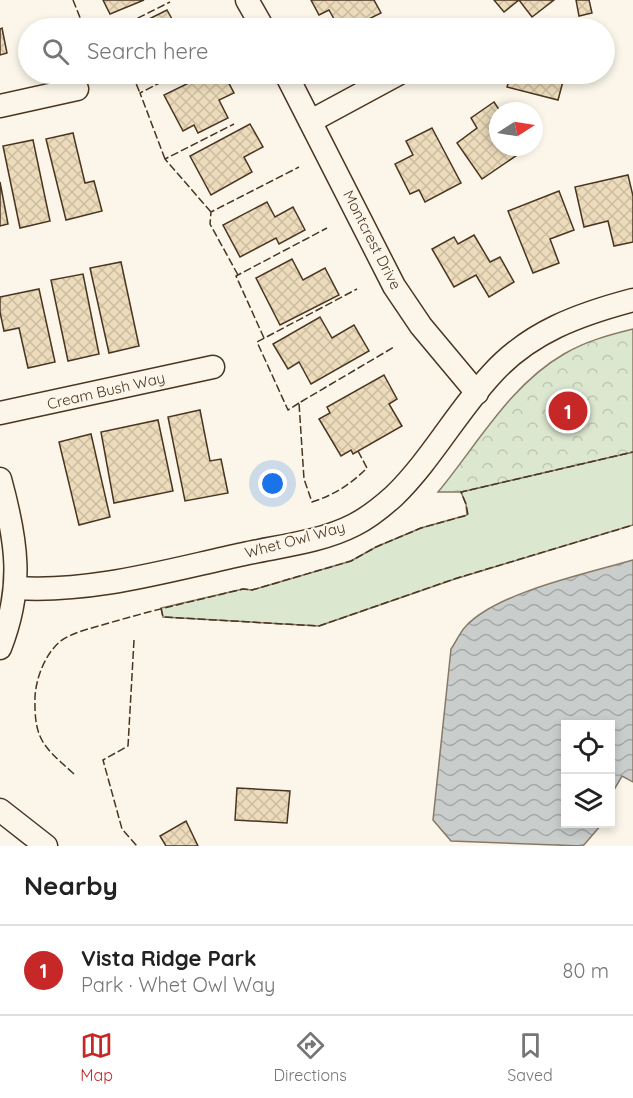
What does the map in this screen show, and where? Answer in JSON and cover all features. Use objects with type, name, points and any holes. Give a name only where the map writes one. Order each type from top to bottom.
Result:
[{"type":"street","points":[[247,0],[257,18]]},
{"type":"street","name":"Montcrest Drive","points":[[291,84],[394,286],[421,326],[477,393]]},
{"type":"street","points":[[311,121],[379,84]]},
{"type":"street","points":[[0,106],[77,89]]},
{"type":"street","name":"Whet Owl Way","points":[[16,588],[49,590],[107,584],[320,537],[355,525],[394,496],[504,361],[550,328],[592,311],[633,300]]},
{"type":"street","name":"Cream Bush Way","points":[[0,413],[213,367]]},
{"type":"street","points":[[0,479],[12,523],[16,588],[10,624],[0,648]]},
{"type":"street","points":[[0,810],[46,846]]},
{"type":"green space","points":[[633,329],[633,452],[461,492],[438,492],[495,417],[527,382],[545,367],[581,345]]},
{"type":"green space","points":[[633,452],[633,525],[455,579],[319,626],[163,617],[161,608],[243,589],[252,590],[351,561],[376,547],[421,528],[467,515],[466,504],[461,492]]},
{"type":"water","points":[[633,560],[633,782],[622,776],[615,788],[615,720],[561,720],[561,828],[599,828],[583,846],[451,841],[433,820],[451,649],[466,626],[499,603],[569,578]]},
{"type":"building","points":[[103,0],[144,0],[110,14]]},
{"type":"building","points":[[311,0],[374,0],[381,13],[371,18],[333,18],[329,10],[319,15]]},
{"type":"building","points":[[494,0],[519,0],[504,12]]},
{"type":"building","points":[[519,0],[554,0],[532,17]]},
{"type":"building","points":[[576,0],[589,0],[592,13],[579,16]]},
{"type":"building","points":[[167,10],[171,18],[151,18]]},
{"type":"building","points":[[2,28],[7,53],[0,55],[0,29]]},
{"type":"building","points":[[187,84],[229,84],[234,93],[219,100],[228,118],[198,133],[194,125],[183,131],[164,95]]},
{"type":"building","points":[[508,84],[562,84],[558,100],[507,87]]},
{"type":"building","points":[[489,105],[489,156],[516,156],[482,179],[457,143],[477,128],[471,118]]},
{"type":"building","points":[[250,124],[263,147],[244,157],[252,172],[211,195],[190,156]]},
{"type":"building","points":[[432,128],[461,183],[425,202],[419,190],[410,194],[395,164],[413,155],[406,141]]},
{"type":"building","points":[[73,133],[85,183],[94,181],[102,211],[66,220],[46,139]]},
{"type":"building","points":[[33,140],[50,221],[20,228],[3,146]]},
{"type":"building","points":[[628,175],[633,196],[633,242],[614,246],[608,221],[584,227],[575,187]]},
{"type":"building","points":[[0,182],[8,224],[0,226]]},
{"type":"building","points":[[559,191],[574,230],[550,239],[559,263],[533,273],[508,211]]},
{"type":"building","points":[[267,202],[275,217],[293,207],[305,230],[279,244],[276,238],[240,257],[223,225]]},
{"type":"building","points":[[474,235],[490,262],[500,257],[514,282],[489,297],[476,275],[454,287],[432,249],[454,237],[458,244]]},
{"type":"building","points":[[292,259],[303,280],[325,268],[339,295],[280,325],[256,278]]},
{"type":"building","points":[[121,262],[139,346],[109,353],[90,268]]},
{"type":"building","points":[[83,274],[99,354],[68,361],[51,280]]},
{"type":"building","points":[[39,289],[55,362],[28,368],[19,328],[4,331],[0,297]]},
{"type":"building","points":[[320,317],[332,338],[354,325],[369,351],[311,384],[299,362],[288,369],[273,344]]},
{"type":"building","points":[[384,375],[397,399],[389,404],[402,426],[353,454],[351,450],[341,456],[319,419],[330,413],[327,407]]},
{"type":"building","points":[[200,410],[210,461],[221,459],[228,493],[185,501],[168,417]]},
{"type":"building","points":[[158,420],[173,491],[114,503],[101,432]]},
{"type":"building","points":[[91,434],[110,517],[79,525],[59,442]]},
{"type":"building","points":[[237,788],[290,791],[287,823],[235,820]]},
{"type":"building","points":[[186,821],[198,846],[166,846],[160,836]]},
{"type":"fence","points":[[73,0],[80,18]]},
{"type":"fence","points":[[138,18],[170,2]]},
{"type":"fence","points":[[136,84],[140,93]]},
{"type":"fence","points":[[158,84],[140,93],[165,159]]},
{"type":"fence","points":[[211,212],[165,159],[234,124]]},
{"type":"fence","points":[[238,275],[210,224],[211,212],[299,167]]},
{"type":"fence","points":[[264,338],[236,276],[327,228]]},
{"type":"fence","points":[[299,403],[288,410],[257,342],[357,289]]},
{"type":"fence","points":[[358,451],[367,468],[342,488],[312,502],[304,479],[299,403],[394,347]]},
{"type":"fence","points":[[74,774],[42,741],[35,712],[36,689],[40,673],[51,651],[67,637],[142,614],[243,589],[252,590],[351,561],[376,547],[421,528],[468,515],[461,492],[633,452]]},
{"type":"fence","points":[[161,608],[163,617],[319,626],[454,579],[633,525]]},
{"type":"fence","points":[[134,640],[128,746],[103,760],[122,829],[137,846]]},
{"type":"place","name":"Vista Ridge Park","points":[[568,411]]}]
